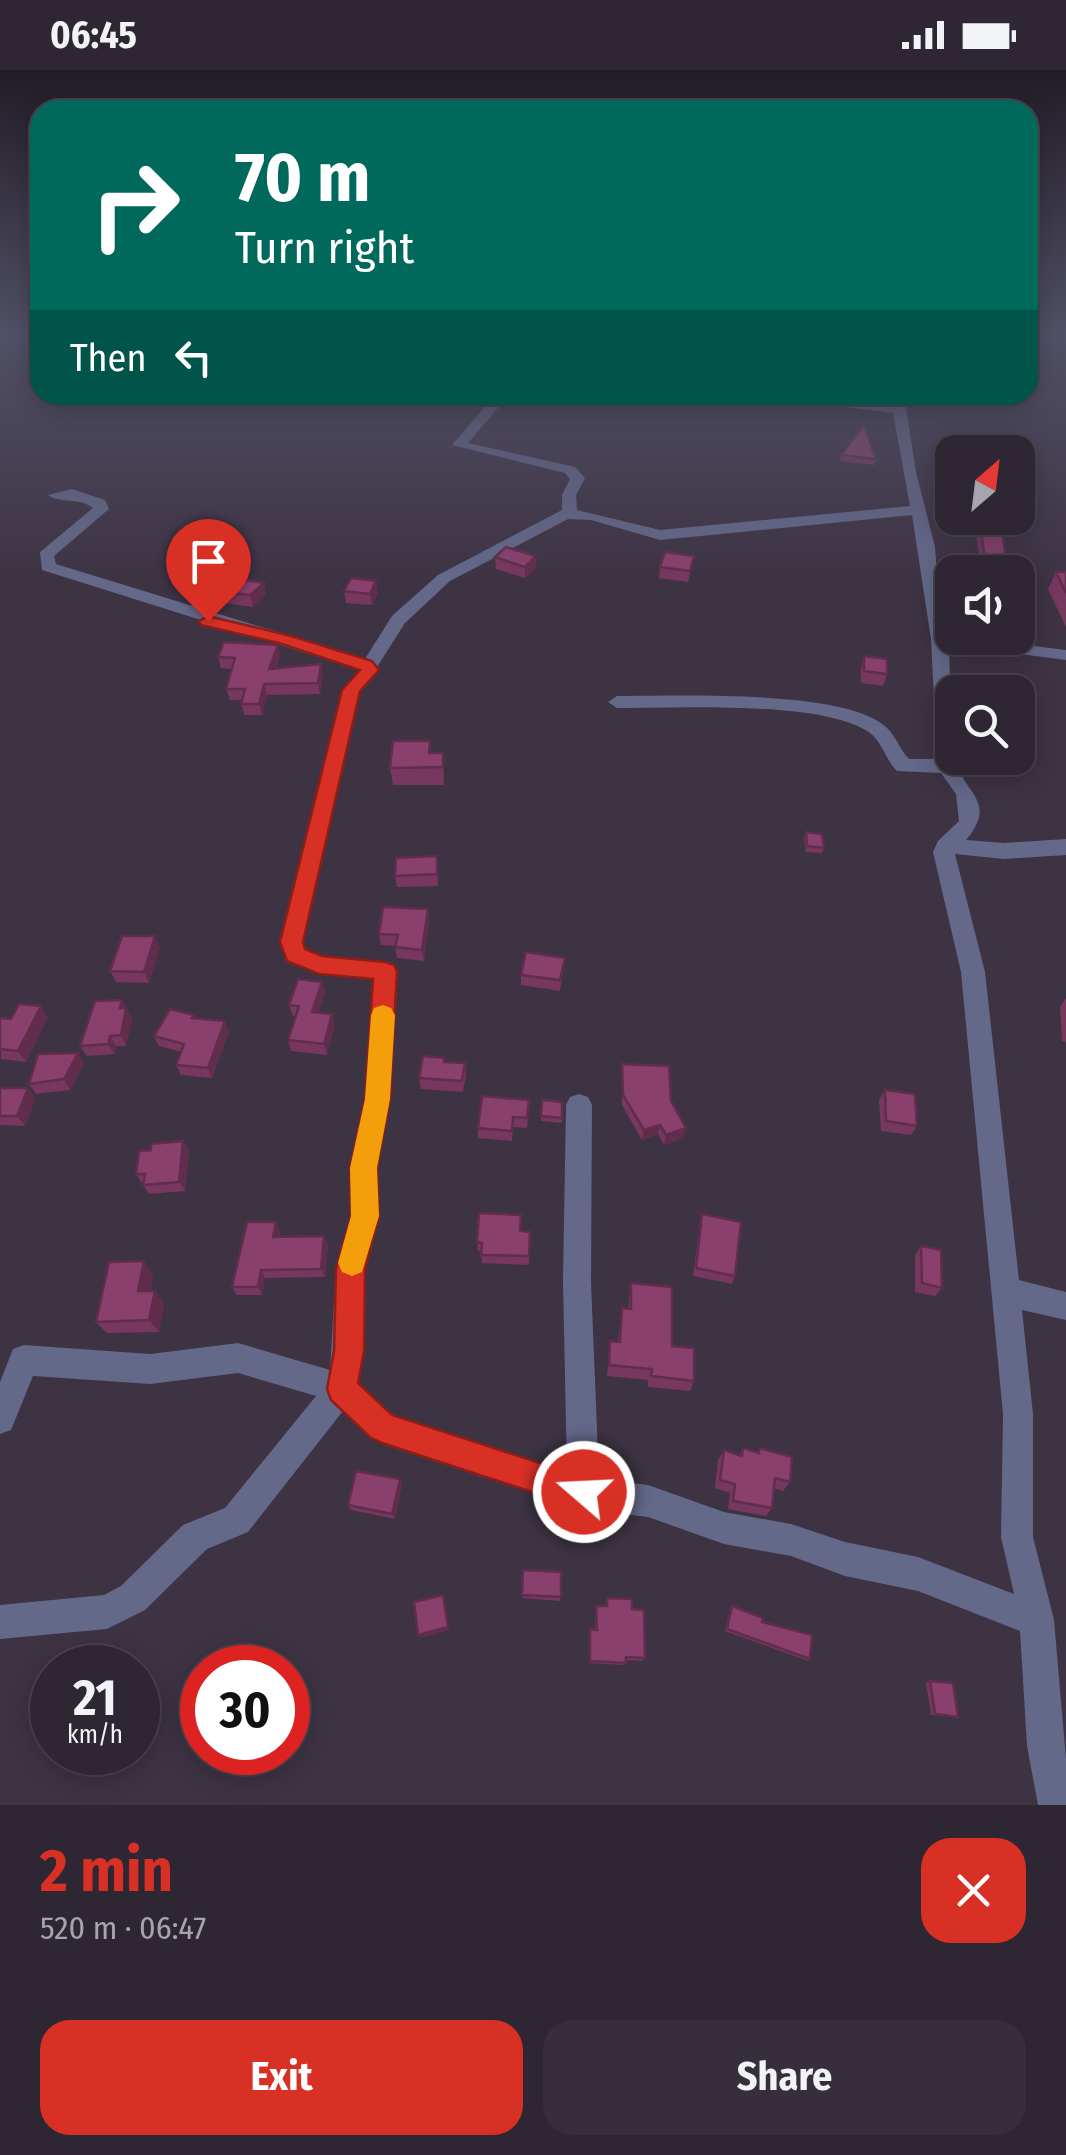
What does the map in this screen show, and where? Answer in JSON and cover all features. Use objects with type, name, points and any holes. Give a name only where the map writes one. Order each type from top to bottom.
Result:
[{"type":"street","points":[[482,418],[459,445],[570,470],[578,478],[569,495],[570,514]]},
{"type":"street","points":[[901,418],[935,608]]},
{"type":"street","points":[[0,1622],[107,1612],[133,1598],[194,1538],[236,1520],[342,1389],[349,1351],[350,1269],[365,1216],[364,1168],[378,1099],[385,971],[319,965],[296,954],[292,942],[351,690],[370,670],[366,665],[285,639],[244,633],[48,567],[46,555],[101,508],[100,503],[72,494],[55,495]]},
{"type":"street","points":[[366,665],[375,661],[398,620],[444,578],[478,557],[512,545],[570,514],[611,520],[660,535],[919,510]]},
{"type":"street","points":[[1035,651],[1066,655]]},
{"type":"street","points":[[617,702],[754,706],[834,714],[877,730],[904,766],[935,766]]},
{"type":"street","points":[[944,846],[968,823],[966,793],[954,775]]},
{"type":"street","points":[[944,846],[1004,851],[1066,846]]},
{"type":"street","points":[[944,846],[974,972],[1020,1451],[1016,1538],[1037,1620],[1045,1746],[1057,1805]]},
{"type":"street","points":[[580,1105],[577,1282],[584,1492]]},
{"type":"street","points":[[1003,1291],[1066,1306]]},
{"type":"street","points":[[0,1419],[12,1360],[150,1369],[238,1358],[342,1389],[382,1427],[584,1492],[648,1502],[724,1528],[790,1540],[845,1559],[918,1574],[1037,1620]]},
{"type":"building","points":[[864,425],[876,459],[841,455]]},
{"type":"building","points":[[981,535],[1002,535],[1006,555],[984,555]]},
{"type":"building","points":[[506,547],[536,556],[525,567],[495,557]]},
{"type":"building","points":[[665,552],[694,556],[690,571],[660,567]]},
{"type":"building","points":[[1056,572],[1066,572],[1066,593]]},
{"type":"building","points":[[217,575],[264,583],[250,595],[214,591],[216,588],[208,587]]},
{"type":"building","points":[[351,578],[376,581],[370,594],[344,591]]},
{"type":"building","points":[[224,642],[278,645],[269,669],[321,664],[318,683],[264,684],[259,704],[241,704],[245,689],[226,689],[235,658],[218,657]]},
{"type":"building","points":[[864,656],[887,659],[887,674],[864,671]]},
{"type":"building","points":[[393,741],[430,741],[429,753],[443,753],[443,767],[390,768]]},
{"type":"building","points":[[806,832],[822,834],[824,848],[807,846]]},
{"type":"building","points":[[437,856],[437,874],[395,876],[396,858]]},
{"type":"building","points":[[383,907],[428,909],[422,950],[395,947],[398,935],[379,934]]},
{"type":"building","points":[[122,936],[155,936],[144,972],[110,971]]},
{"type":"building","points":[[526,952],[565,958],[560,980],[521,975]]},
{"type":"building","points":[[298,979],[322,982],[312,1012],[332,1014],[324,1044],[288,1040],[299,1006],[289,1005]]},
{"type":"building","points":[[122,1000],[120,1008],[126,1008],[121,1035],[110,1036],[108,1044],[80,1046],[95,1001]]},
{"type":"building","points":[[19,1004],[41,1006],[18,1051],[0,1049],[0,1018],[11,1019]]},
{"type":"building","points":[[170,1009],[194,1015],[192,1018],[225,1021],[208,1068],[176,1065],[184,1044],[154,1036]]},
{"type":"building","points":[[78,1053],[64,1079],[29,1084],[38,1054]]},
{"type":"building","points":[[423,1056],[465,1063],[462,1081],[419,1078]]},
{"type":"building","points":[[622,1064],[669,1066],[671,1101],[686,1128],[666,1135],[660,1125],[644,1130],[623,1095]]},
{"type":"building","points":[[0,1088],[28,1088],[17,1116],[0,1116]]},
{"type":"building","points":[[885,1090],[915,1094],[917,1126],[886,1121]]},
{"type":"building","points":[[482,1096],[529,1100],[527,1118],[513,1117],[512,1131],[478,1128]]},
{"type":"building","points":[[542,1100],[562,1102],[562,1118],[541,1116]]},
{"type":"building","points":[[183,1141],[179,1182],[143,1185],[145,1174],[136,1174],[139,1151],[151,1150],[151,1144]]},
{"type":"building","points":[[479,1213],[521,1215],[520,1231],[530,1232],[529,1256],[481,1255],[482,1243],[477,1242]]},
{"type":"building","points":[[702,1214],[741,1222],[735,1276],[696,1268]]},
{"type":"building","points":[[247,1222],[276,1222],[273,1237],[324,1236],[321,1269],[261,1270],[258,1287],[232,1287]]},
{"type":"building","points":[[921,1246],[941,1250],[942,1288],[922,1283]]},
{"type":"building","points":[[144,1261],[138,1291],[155,1291],[149,1320],[96,1322],[109,1262]]},
{"type":"building","points":[[631,1283],[672,1287],[672,1346],[694,1348],[694,1381],[651,1376],[652,1369],[609,1365],[610,1341],[620,1342],[622,1308],[631,1309]]},
{"type":"building","points":[[743,1448],[792,1457],[790,1482],[775,1478],[772,1508],[733,1501],[735,1484],[720,1480],[724,1450],[742,1456]]},
{"type":"building","points":[[356,1471],[400,1479],[392,1514],[348,1505]]},
{"type":"building","points":[[523,1570],[561,1572],[561,1597],[522,1595]]},
{"type":"building","points":[[443,1595],[448,1627],[418,1635],[414,1602]]},
{"type":"building","points":[[607,1598],[632,1599],[632,1609],[644,1610],[645,1658],[626,1657],[626,1663],[590,1661],[590,1629],[597,1630],[596,1606],[607,1606]]},
{"type":"building","points":[[732,1606],[763,1618],[762,1622],[812,1635],[810,1659],[727,1629]]},
{"type":"building","points":[[930,1681],[953,1683],[958,1717],[935,1714]]},
{"type":"slow traffic","points":[[352,1263],[365,1216],[364,1168],[378,1099],[383,1015]]},
{"type":"route","points":[[208,621],[244,633],[285,639],[366,665],[370,670],[351,690],[292,942],[296,954],[319,965],[385,971],[378,1099],[364,1168],[365,1216],[350,1269],[349,1351],[342,1389],[382,1427],[584,1492]]}]
